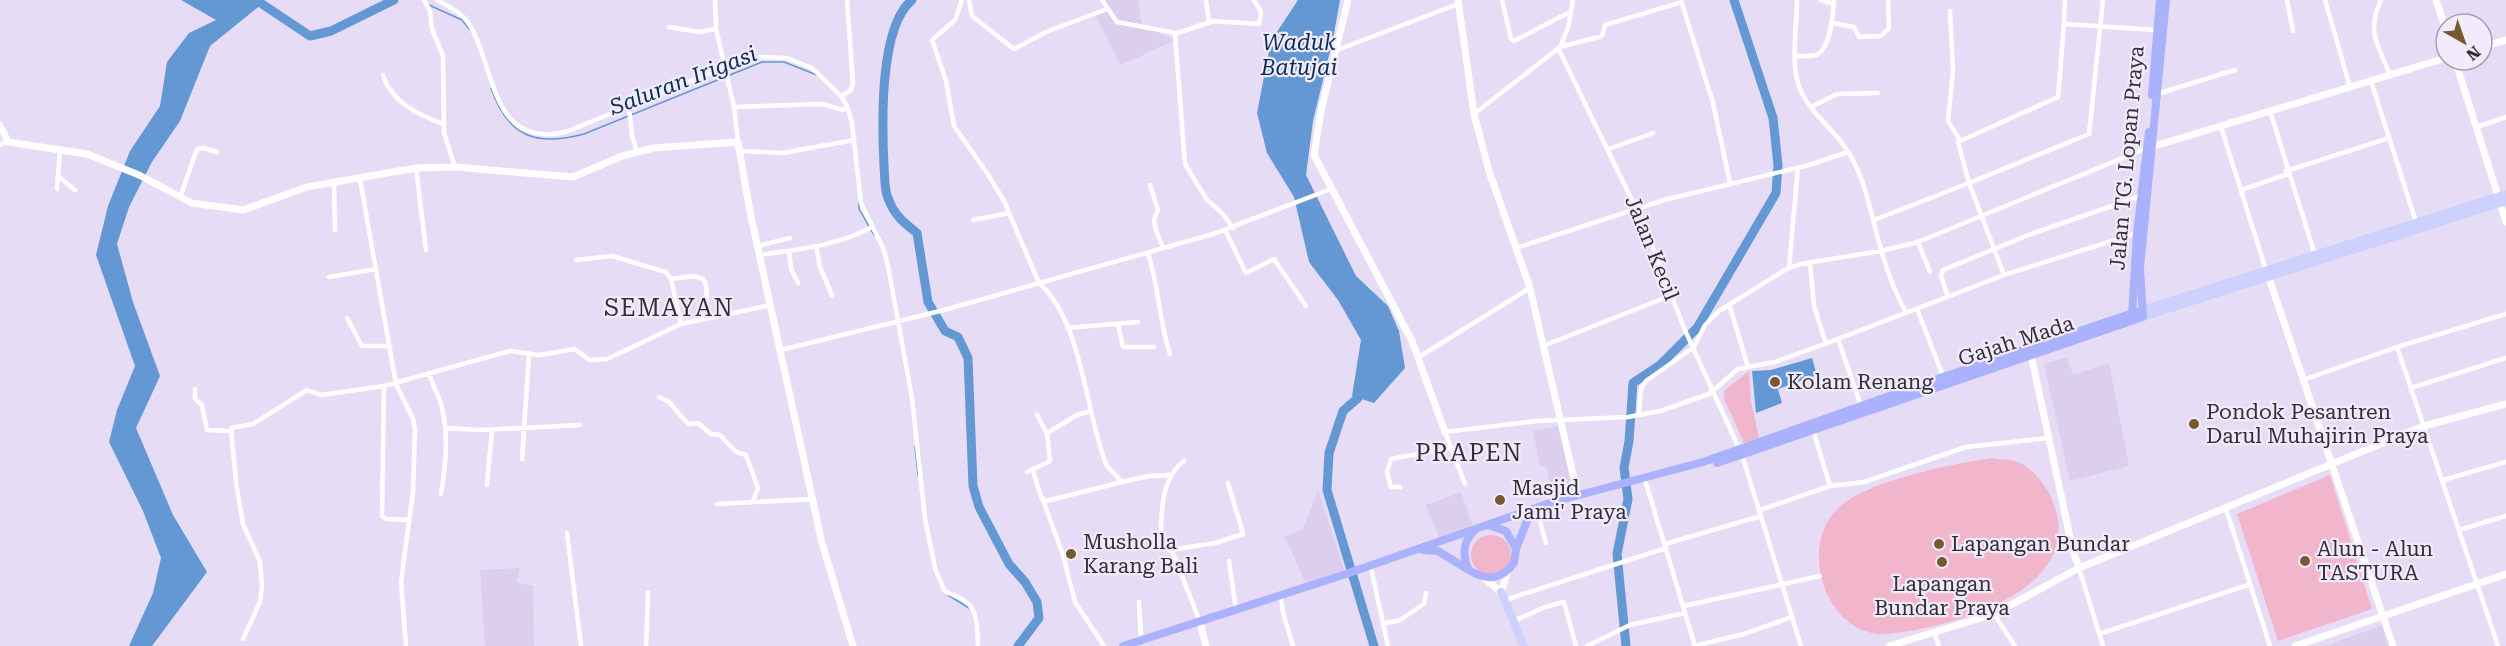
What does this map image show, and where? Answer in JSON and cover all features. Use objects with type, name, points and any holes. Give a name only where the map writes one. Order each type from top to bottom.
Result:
[{"type":"highway","name":"Jalan TG. Lopan Praya","points":[[2132,317],[2141,196],[2151,147],[2160,0]]},
{"type":"highway","name":"Jalan TG. Lopan Praya","points":[[2143,313],[2140,268],[2166,0]]},
{"type":"highway","name":"Gajah Mada","points":[[1636,483],[1646,483],[1862,409],[2031,356],[2143,313]]},
{"type":"highway","name":"Gajah Mada","points":[[1636,483],[1813,430],[1943,377],[2132,317]]},
{"type":"highway","points":[[1359,570],[1428,549],[1438,551],[1483,577],[1497,577],[1509,570],[1529,516],[1537,511],[1636,483]]},
{"type":"highway","points":[[1124,646],[1281,597],[1578,496],[1621,487]]},
{"type":"highway","points":[[1487,526],[1506,531],[1516,549]]},
{"type":"highway","points":[[1469,570],[1465,560],[1464,546],[1475,530]]},
{"type":"highway","points":[[1200,623],[1340,577]]},
{"type":"main road","name":"Gajah Mada","points":[[2267,273],[2315,255],[2365,242],[2416,222],[2503,198]]},
{"type":"main road","name":"Gajah Mada","points":[[2143,313],[2503,198]]},
{"type":"main road","points":[[1503,596],[1524,646]]},
{"type":"street","points":[[437,0],[462,15],[472,28],[501,108],[521,127],[548,134],[562,134],[725,68],[762,57],[787,58],[815,70],[841,96],[852,140],[861,202],[870,228],[885,255],[912,398],[920,482],[935,568],[944,590],[964,600],[971,607],[977,623],[978,646]]},
{"type":"street","points":[[715,0],[716,28],[734,107],[738,142],[758,246],[822,543],[853,646]]},
{"type":"street","points":[[841,96],[850,91],[853,84],[847,0]]},
{"type":"street","points":[[962,0],[959,15],[932,42],[946,81],[954,126],[987,173],[1009,213],[1039,283],[1053,299],[1067,328],[1106,463],[1122,483]]},
{"type":"street","points":[[969,0],[972,16],[1014,49],[1043,33],[1107,9]]},
{"type":"street","points":[[1102,0],[1117,22],[1176,33],[1209,22],[1259,24],[1261,12],[1254,0]]},
{"type":"street","points":[[1206,0],[1209,22]]},
{"type":"street","points":[[1348,0],[1314,151],[1317,162],[1419,357],[1430,394],[1465,484]]},
{"type":"street","points":[[1502,0],[1511,39],[1514,41],[1570,12]]},
{"type":"street","points":[[1559,48],[1567,32],[1573,0]]},
{"type":"street","points":[[1797,0],[1797,82],[1811,107],[1848,152],[1874,220],[1881,252],[1905,313]]},
{"type":"street","points":[[1796,56],[1818,54],[1833,23],[1834,2],[1821,0]]},
{"type":"street","points":[[1833,23],[1854,27],[1859,37],[1885,34],[1889,28],[1888,0]]},
{"type":"street","points":[[2004,275],[1957,146],[1960,140],[2058,97],[2065,0]]},
{"type":"street","points":[[1874,220],[2090,134],[2103,0]]},
{"type":"street","points":[[2287,0],[2293,31]]},
{"type":"street","points":[[2325,0],[2350,87]]},
{"type":"street","points":[[2382,0],[2376,10],[2372,30],[2390,75]]},
{"type":"street","points":[[1474,114],[1502,95],[1559,48],[1602,36],[1605,25],[1682,1],[1713,103],[1730,183]]},
{"type":"street","points":[[425,2],[444,62],[443,124],[446,143],[455,167]]},
{"type":"street","points":[[1337,50],[1458,2],[1474,114],[1489,171],[1530,288],[1578,496]]},
{"type":"street","points":[[1950,11],[1953,72],[1948,120],[1960,140]]},
{"type":"street","points":[[2064,24],[2157,30]]},
{"type":"street","points":[[669,27],[699,32],[716,28]]},
{"type":"street","points":[[1176,33],[1185,164],[1207,200],[1222,213],[1233,228]]},
{"type":"street","name":"Jalan Kecil","points":[[1559,48],[1636,208],[1684,328],[1741,452],[1801,646]]},
{"type":"street","points":[[1637,415],[1643,384],[1692,345],[1705,326],[1729,304],[1789,268],[1810,262],[1881,252],[1918,242],[2151,147],[2434,62]]},
{"type":"street","points":[[2157,94],[2235,70]]},
{"type":"street","points":[[2459,72],[2503,198],[2506,222]]},
{"type":"street","points":[[384,75],[391,92],[399,100],[443,124]]},
{"type":"street","points":[[2371,81],[2416,222]]},
{"type":"street","points":[[1811,107],[1837,94],[1878,93]]},
{"type":"street","points":[[734,107],[823,104],[846,109]]},
{"type":"street","points":[[629,107],[632,136],[637,151]]},
{"type":"street","points":[[2270,111],[2287,172],[2315,255]]},
{"type":"street","points":[[2477,127],[2506,117]]},
{"type":"street","points":[[0,125],[3,143],[87,154],[133,172],[180,198],[208,207],[243,210],[307,187],[416,168],[455,167],[573,177],[637,151],[738,142]]},
{"type":"street","points":[[2221,127],[2267,273],[2393,646]]},
{"type":"street","points":[[1609,149],[1653,133]]},
{"type":"street","points":[[2241,190],[2389,138]]},
{"type":"street","points":[[740,151],[783,153],[852,140]]},
{"type":"street","points":[[180,198],[197,149],[203,148],[217,152]]},
{"type":"street","points":[[57,189],[60,149]]},
{"type":"street","points":[[1516,248],[1636,208],[1848,152]]},
{"type":"street","points":[[1789,268],[1798,167]]},
{"type":"street","points":[[416,168],[426,250]]},
{"type":"street","points":[[58,176],[75,190]]},
{"type":"street","points":[[360,179],[396,384],[413,419],[415,429],[409,520],[401,582],[406,646]]},
{"type":"street","points":[[334,182],[335,230]]},
{"type":"street","points":[[1150,185],[1158,210],[1154,220],[1156,230],[1163,248]]},
{"type":"street","points":[[781,350],[944,310],[1148,253],[1233,228],[1331,189]]},
{"type":"street","points":[[1948,297],[1941,276],[1942,271],[1994,248],[2141,196]]},
{"type":"street","points":[[973,220],[1009,213]]},
{"type":"street","points":[[760,255],[816,246],[847,238],[870,228]]},
{"type":"street","points":[[1225,230],[1246,273],[1274,259],[1306,306]]},
{"type":"street","points":[[1446,432],[1562,420],[1628,417],[1690,402],[1713,391],[1729,374],[1748,367],[1775,362],[1826,344],[2004,275],[2137,233]]},
{"type":"street","points":[[758,246],[790,238]]},
{"type":"street","points":[[1918,242],[1930,272]]},
{"type":"street","points":[[816,246],[832,294]]},
{"type":"street","points":[[789,251],[791,269],[798,283]]},
{"type":"street","points":[[1148,253],[1158,283],[1162,326],[1170,354]]},
{"type":"street","points":[[576,260],[612,256],[664,271],[671,279],[681,324]]},
{"type":"street","points":[[1810,262],[1814,306],[1826,344]]},
{"type":"street","points":[[329,277],[376,269]]},
{"type":"street","points":[[671,279],[694,276],[703,279],[708,287],[704,303],[708,318]]},
{"type":"street","points":[[1419,357],[1530,288]]},
{"type":"street","points":[[1543,346],[1672,295]]},
{"type":"street","points":[[1729,304],[1748,367]]},
{"type":"street","points":[[195,389],[195,399],[202,404],[207,430],[230,430],[253,424],[306,391],[312,390],[321,395],[384,387],[491,355],[516,351],[530,355],[548,355],[574,350],[580,351],[589,360],[607,359],[681,324],[771,305]]},
{"type":"street","points":[[1917,309],[1943,377]]},
{"type":"street","points":[[2303,380],[2397,347],[2506,314]]},
{"type":"street","points":[[347,318],[362,346],[390,346]]},
{"type":"street","points":[[1067,328],[1138,322]]},
{"type":"street","points":[[1118,324],[1123,347],[1154,347]]},
{"type":"street","points":[[1838,339],[1862,409]]},
{"type":"street","points":[[2397,347],[2498,646]]},
{"type":"street","points":[[522,459],[530,355]]},
{"type":"street","points":[[2031,356],[2073,550],[2103,646]]},
{"type":"street","points":[[2411,388],[2506,358]]},
{"type":"street","points":[[429,373],[440,400],[446,428],[447,448],[441,494]]},
{"type":"street","points":[[384,387],[382,516],[386,519],[409,520]]},
{"type":"street","points":[[659,398],[669,402],[688,424],[698,423],[711,434],[720,435],[736,452],[746,455],[758,488],[753,501]]},
{"type":"street","points":[[1889,646],[1994,614],[2079,567],[2226,509],[2331,462],[2424,426],[2506,404]]},
{"type":"street","points":[[1047,434],[1077,415],[1091,411]]},
{"type":"street","points":[[1037,416],[1047,434],[1050,461],[1030,472],[1063,555],[1075,602],[1104,646]]},
{"type":"street","points":[[446,428],[492,430],[580,425]]},
{"type":"street","points":[[230,430],[244,526],[260,562],[262,586],[260,602],[243,639]]},
{"type":"street","points":[[487,485],[492,430]]},
{"type":"street","points":[[1813,430],[1830,486]]},
{"type":"street","points":[[1503,596],[1601,568],[1760,513],[1830,486],[1864,482],[1966,447],[2049,438]]},
{"type":"street","points":[[1400,486],[1391,486],[1388,472],[1391,459],[1452,448]]},
{"type":"street","points":[[1184,461],[1170,475],[1162,509],[1161,544],[1173,553],[1200,623],[1206,646]]},
{"type":"street","points":[[2443,480],[2506,462]]},
{"type":"street","points":[[1043,500],[1153,476],[1170,475]]},
{"type":"street","points":[[1170,550],[1215,543],[1242,535],[1243,528],[1228,483]]},
{"type":"street","points":[[1646,483],[1695,646],[1792,617]]},
{"type":"street","points":[[717,504],[813,499]]},
{"type":"street","points":[[2226,509],[2248,585],[2270,646]]},
{"type":"street","points":[[1537,511],[1546,543]]},
{"type":"street","points":[[2459,530],[2506,516]]},
{"type":"street","points":[[567,533],[581,646]]},
{"type":"street","points":[[1229,561],[1236,610]]},
{"type":"street","points":[[1371,568],[1388,646]]},
{"type":"street","points":[[1503,596],[1509,570]]},
{"type":"street","points":[[2295,646],[2382,614],[2506,574]]},
{"type":"street","points":[[1684,606],[1820,576]]},
{"type":"street","points":[[1483,577],[1503,596]]},
{"type":"street","points":[[2099,634],[2248,585]]},
{"type":"street","points":[[646,646],[648,592]]},
{"type":"street","points":[[1383,624],[1400,620],[1424,604],[1426,593]]},
{"type":"street","points":[[1281,597],[1283,614],[1293,646]]},
{"type":"street","points":[[1138,643],[1139,602]]},
{"type":"street","points":[[1514,621],[1545,607],[1564,602],[1576,646]]},
{"type":"street","points":[[1587,646],[1619,629],[1685,613]]},
{"type":"street","points":[[1994,614],[2015,646]]},
{"type":"street","points":[[1934,633],[1939,646]]},
{"type":"shaded area","points":[[1102,0],[1138,0],[1142,25],[1175,40],[1121,65],[1096,17],[1106,11]]},
{"type":"shaded area","points":[[2067,357],[2073,375],[2109,363],[2129,466],[2070,481],[2044,364]]},
{"type":"shaded area","points":[[1749,371],[1751,401],[1759,438],[1744,443],[1724,399],[1724,391]]},
{"type":"shaded area","points":[[1562,426],[1574,497],[1553,502],[1546,465],[1540,466],[1533,431]]},
{"type":"shaded area","name":"Lapangan Bundar","points":[[1991,458],[2012,460],[2024,465],[2039,479],[2053,502],[2058,533],[2051,559],[2033,581],[2008,599],[1978,613],[1915,630],[1888,634],[1867,632],[1849,622],[1835,607],[1825,588],[1819,567],[1820,546],[1825,526],[1837,509],[1867,490],[1888,482],[1933,469]]},
{"type":"shaded area","name":"Alun - Alun TASTURA","points":[[2330,475],[2372,609],[2278,641],[2237,514]]},
{"type":"shaded area","points":[[1318,490],[1345,572],[1306,584],[1285,537],[1303,529]]},
{"type":"shaded area","points":[[1461,492],[1473,526],[1439,537],[1426,505]]},
{"type":"shaded area","points":[[1491,535],[1499,536],[1505,541],[1510,547],[1510,563],[1505,569],[1499,574],[1491,575],[1483,574],[1477,569],[1472,563],[1471,555],[1472,547],[1477,541],[1483,536]]},
{"type":"shaded area","points":[[520,568],[517,582],[533,586],[534,646],[485,646],[480,570]]},
{"type":"shaded area","points":[[2382,625],[2389,646],[2326,646]]},
{"type":"water","points":[[181,0],[256,0],[262,4],[210,46],[180,121],[152,162],[129,207],[117,244],[133,302],[160,376],[136,428],[173,515],[207,572],[152,646],[129,646],[153,593],[161,558],[143,511],[109,442],[117,410],[135,366],[96,255],[108,206],[130,151],[160,106],[167,62],[189,33],[216,20]]},
{"type":"water","name":"Waduk Batujai","points":[[1298,0],[1340,0],[1313,121],[1306,175],[1356,276],[1388,306],[1399,331],[1405,368],[1374,403],[1352,396],[1361,340],[1338,300],[1309,262],[1294,197],[1267,153],[1257,113],[1271,41]]},
{"type":"water","name":"Kolam Renang","points":[[1812,358],[1817,375],[1778,389],[1782,403],[1756,413],[1752,371],[1771,370]]},
{"type":"waterway","points":[[256,0],[310,36],[331,31],[394,0]]},
{"type":"waterway","points":[[912,0],[901,13],[893,32],[888,54],[883,103],[886,191],[896,214],[917,233],[928,302],[945,331],[958,337],[968,358],[973,486],[979,507],[1009,564],[1025,582],[1037,602],[1039,618],[1018,646]]},
{"type":"waterway","points":[[1626,646],[1617,554],[1628,499],[1624,468],[1629,441],[1633,383],[1660,365],[1697,328],[1776,193],[1778,165],[1773,118],[1734,0]]},
{"type":"waterway","name":"Saluran Irigasi","points":[[429,5],[462,20],[470,30]]},
{"type":"waterway","name":"Saluran Irigasi","points":[[491,88],[498,105],[515,128],[538,138],[552,139],[584,134],[762,62],[784,62],[817,75]]},
{"type":"waterway","name":"Saluran Irigasi","points":[[859,202],[859,209],[874,235]]},
{"type":"waterway","points":[[1358,398],[1343,411],[1329,453],[1327,490],[1374,646]]},
{"type":"waterway","name":"Saluran Irigasi","points":[[915,447],[918,475]]},
{"type":"waterway","name":"Saluran Irigasi","points":[[948,595],[969,608]]},
{"type":"place","name":"Kolam Renang","points":[[1775,382]]},
{"type":"place","name":"Pondok Pesantren Darul Muhajirin Praya","points":[[2194,424]]},
{"type":"place","name":"Masjid Jami' Praya","points":[[1500,500]]},
{"type":"place","name":"Lapangan Bundar","points":[[1939,544]]},
{"type":"place","name":"Musholla Karang Bali","points":[[1071,554]]},
{"type":"place","name":"Alun - Alun TASTURA","points":[[2305,561]]},
{"type":"place","name":"Lapangan Bundar Praya","points":[[1942,562]]},
{"type":"district","name":"SEMAYAN","points":[[669,308]]},
{"type":"district","name":"PRAPEN","points":[[1469,453]]}]
